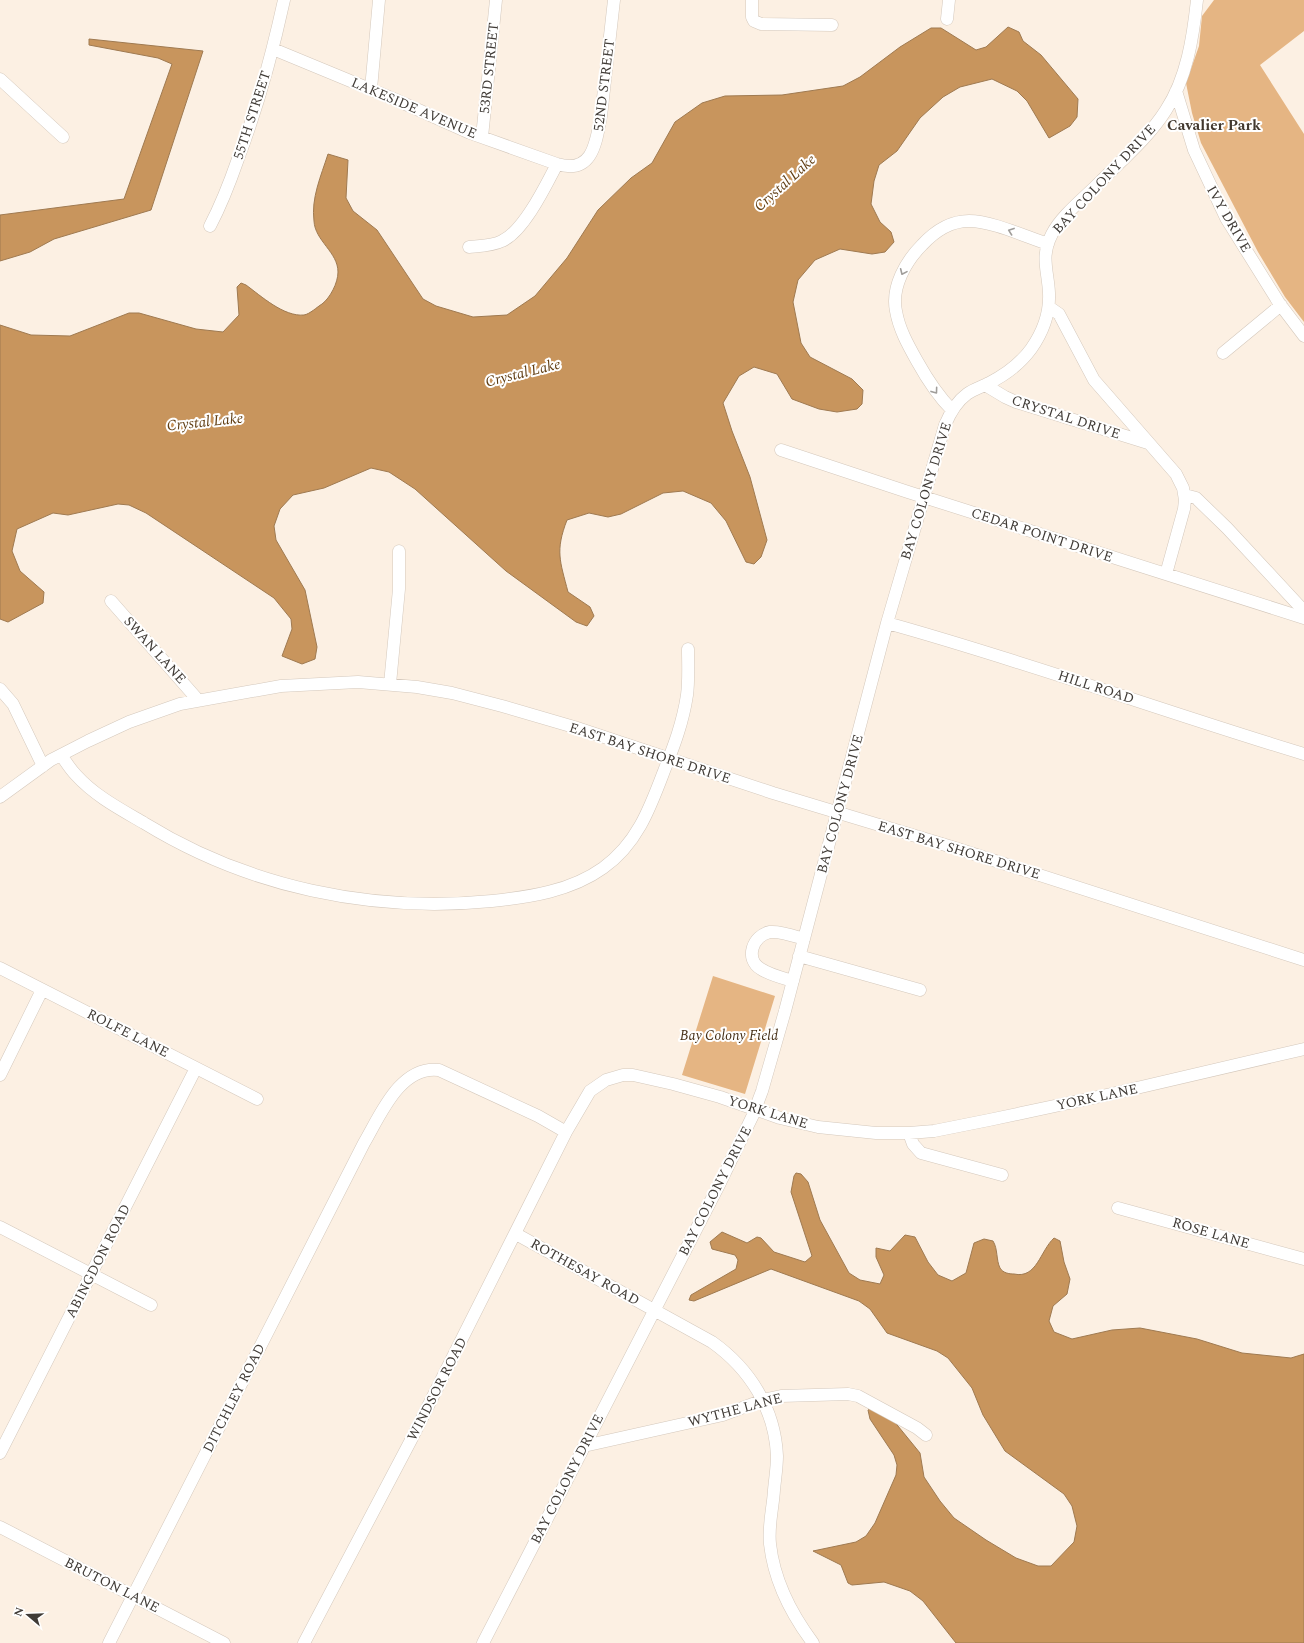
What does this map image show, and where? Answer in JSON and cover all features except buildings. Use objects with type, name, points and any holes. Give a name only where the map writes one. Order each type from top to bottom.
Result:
[{"type":"street","name":"55TH STREET","points":[[210,226],[220,208],[256,110],[273,49],[284,0]]},
{"type":"street","points":[[371,90],[379,0]]},
{"type":"street","name":"53RD STREET","points":[[482,136],[496,0]]},
{"type":"street","name":"52ND STREET","points":[[557,164],[564,166],[578,165],[584,162],[592,153],[601,116],[614,0]]},
{"type":"street","points":[[752,0],[752,17],[754,21],[761,24],[832,25]]},
{"type":"street","points":[[947,19],[949,0]]},
{"type":"street","name":"BAY COLONY DRIVE","points":[[483,1643],[755,1110],[762,1091],[793,981],[887,623],[945,425],[952,410],[967,394],[1008,371],[1028,353],[1042,331],[1049,307],[1049,292],[1045,258],[1048,244],[1054,230],[1064,218],[1128,155],[1157,123],[1167,109],[1176,91],[1190,51],[1197,0]]},
{"type":"street","name":"LAKESIDE AVENUE","points":[[273,49],[482,136],[557,164]]},
{"type":"street","points":[[0,80],[63,136]]},
{"type":"street","name":"IVY DRIVE","points":[[1176,91],[1194,150],[1207,181],[1226,218],[1281,305],[1304,336]]},
{"type":"street","points":[[469,247],[496,244],[512,235],[519,229],[557,164]]},
{"type":"street","points":[[952,410],[931,385],[912,352],[901,329],[895,310],[899,283],[909,261],[926,241],[938,232],[952,224],[969,221],[979,222],[1000,228],[1048,244]]},
{"type":"street","points":[[1223,353],[1281,305]]},
{"type":"street","points":[[1049,307],[1059,314],[1093,378],[1176,474],[1180,481],[1185,495],[1184,509],[1166,574]]},
{"type":"street","name":"CRYSTAL DRIVE","points":[[985,385],[1016,402],[1149,443]]},
{"type":"street","name":"CEDAR POINT DRIVE","points":[[781,450],[923,497],[1304,618]]},
{"type":"street","points":[[1185,495],[1196,498],[1227,528],[1304,611]]},
{"type":"street","points":[[390,684],[399,589],[399,551]]},
{"type":"street","name":"SWAN LANE","points":[[111,601],[198,700]]},
{"type":"street","name":"HILL ROAD","points":[[887,623],[1064,677],[1304,754]]},
{"type":"street","points":[[61,755],[75,774],[104,799],[161,834],[219,862],[269,880],[308,890],[368,900],[408,904],[504,900],[570,886],[594,874],[620,855],[638,831],[648,812],[678,736],[687,693],[688,649]]},
{"type":"street","name":"EAST BAY SHORE DRIVE","points":[[0,797],[61,755],[129,722],[154,712],[198,700],[281,686],[358,682],[390,684],[452,693],[574,727],[838,813],[952,847],[1304,960]]},
{"type":"street","points":[[0,689],[13,704],[43,766]]},
{"type":"street","points":[[793,981],[762,970],[753,961],[752,949],[759,938],[769,932],[804,939]]},
{"type":"street","points":[[799,956],[920,990]]},
{"type":"street","name":"ROLFE LANE","points":[[0,968],[257,1099]]},
{"type":"street","points":[[0,1075],[42,990]]},
{"type":"street","name":"YORK LANE","points":[[566,1132],[590,1091],[606,1080],[623,1075],[633,1075],[673,1084],[720,1097],[785,1120],[818,1127],[863,1132],[910,1133],[934,1131],[1111,1094],[1304,1049]]},
{"type":"street","name":"ABINGDON ROAD","points":[[0,1453],[196,1068]]},
{"type":"street","name":"DITCHLEY ROAD","points":[[109,1643],[359,1153],[392,1096],[400,1086],[417,1072],[431,1069],[446,1072],[538,1116],[566,1132]]},
{"type":"street","name":"WINDSOR ROAD","points":[[304,1643],[374,1512],[516,1234],[566,1132]]},
{"type":"street","points":[[910,1133],[913,1144],[921,1153],[1002,1175]]},
{"type":"street","name":"ROSE LANE","points":[[1118,1208],[1304,1259]]},
{"type":"street","points":[[0,1227],[151,1305]]},
{"type":"street","name":"ROTHESAY ROAD","points":[[516,1234],[712,1342],[738,1363],[752,1380],[770,1416],[777,1457],[770,1525],[772,1557],[786,1600],[814,1643]]},
{"type":"street","name":"WYTHE LANE","points":[[584,1446],[723,1415],[763,1400],[798,1394],[848,1394],[858,1396],[917,1428],[926,1435]]},
{"type":"street","name":"BRUTON LANE","points":[[0,1528],[224,1643]]},
{"type":"green space","points":[[1214,0],[1304,0],[1304,31],[1260,65],[1304,134],[1304,322],[1285,297],[1258,252],[1201,143],[1192,113],[1186,83],[1199,46],[1202,16]]},
{"type":"green space","name":"Bay Colony Field","points":[[713,976],[775,996],[745,1094],[682,1075]]},
{"type":"water","name":"Crystal Lake","points":[[1008,27],[1019,32],[1023,41],[1041,55],[1078,99],[1077,117],[1070,126],[1049,138],[1027,101],[1017,91],[992,79],[960,87],[943,97],[920,118],[897,151],[879,165],[874,181],[871,204],[880,222],[891,232],[894,242],[885,252],[872,254],[840,249],[815,260],[798,280],[793,302],[801,343],[810,357],[852,379],[863,390],[862,404],[857,409],[837,412],[819,409],[792,399],[777,374],[754,367],[739,376],[723,403],[750,477],[767,540],[761,557],[754,564],[746,562],[726,521],[711,503],[683,491],[663,493],[621,514],[608,517],[589,513],[567,520],[561,540],[561,564],[568,592],[590,607],[594,616],[587,626],[576,622],[506,571],[415,489],[389,472],[371,468],[324,488],[293,495],[280,509],[274,526],[276,540],[305,590],[317,647],[315,659],[302,664],[282,656],[292,629],[291,619],[274,598],[146,513],[129,505],[118,504],[68,515],[53,513],[17,529],[12,551],[20,571],[44,592],[43,603],[8,622],[0,619],[0,325],[31,335],[70,336],[129,313],[139,313],[196,329],[223,332],[239,315],[237,287],[241,283],[273,305],[289,313],[304,315],[309,313],[328,298],[333,290],[338,276],[337,265],[334,258],[318,235],[315,228],[313,212],[315,195],[328,154],[348,160],[346,198],[353,211],[377,230],[423,299],[436,306],[473,317],[507,315],[535,296],[567,258],[598,210],[631,178],[652,163],[675,122],[702,103],[725,96],[782,95],[843,86],[860,77],[900,47],[931,28],[941,28],[976,50],[986,47]]},
{"type":"water","points":[[89,39],[203,51],[151,210],[54,239],[30,252],[0,261],[0,215],[124,199],[172,64],[158,58],[89,45]]},
{"type":"water","points":[[796,1173],[801,1174],[808,1182],[820,1220],[849,1273],[860,1280],[880,1284],[884,1275],[876,1257],[876,1248],[890,1251],[905,1235],[915,1237],[928,1262],[938,1275],[952,1281],[966,1273],[974,1243],[984,1239],[993,1241],[996,1247],[1001,1270],[1008,1273],[1022,1274],[1033,1268],[1049,1243],[1054,1238],[1060,1241],[1064,1262],[1070,1279],[1067,1294],[1053,1306],[1049,1321],[1054,1332],[1072,1339],[1112,1330],[1140,1328],[1197,1339],[1242,1353],[1291,1358],[1304,1354],[1304,1643],[956,1643],[923,1601],[910,1591],[884,1582],[852,1585],[848,1583],[841,1565],[813,1551],[856,1542],[866,1536],[875,1523],[896,1475],[897,1465],[894,1455],[870,1419],[868,1410],[874,1407],[889,1415],[920,1453],[924,1477],[940,1501],[954,1518],[1016,1558],[1038,1566],[1051,1566],[1074,1542],[1077,1526],[1072,1506],[1064,1494],[1005,1451],[983,1415],[972,1388],[948,1358],[937,1351],[887,1333],[870,1309],[859,1301],[771,1269],[694,1301],[689,1300],[691,1295],[736,1269],[738,1260],[735,1255],[712,1249],[710,1242],[722,1232],[747,1243],[757,1237],[761,1238],[774,1252],[805,1262],[812,1256],[791,1192]]},
{"type":"district","name":"Cavalier Park","points":[[1214,125]]}]
